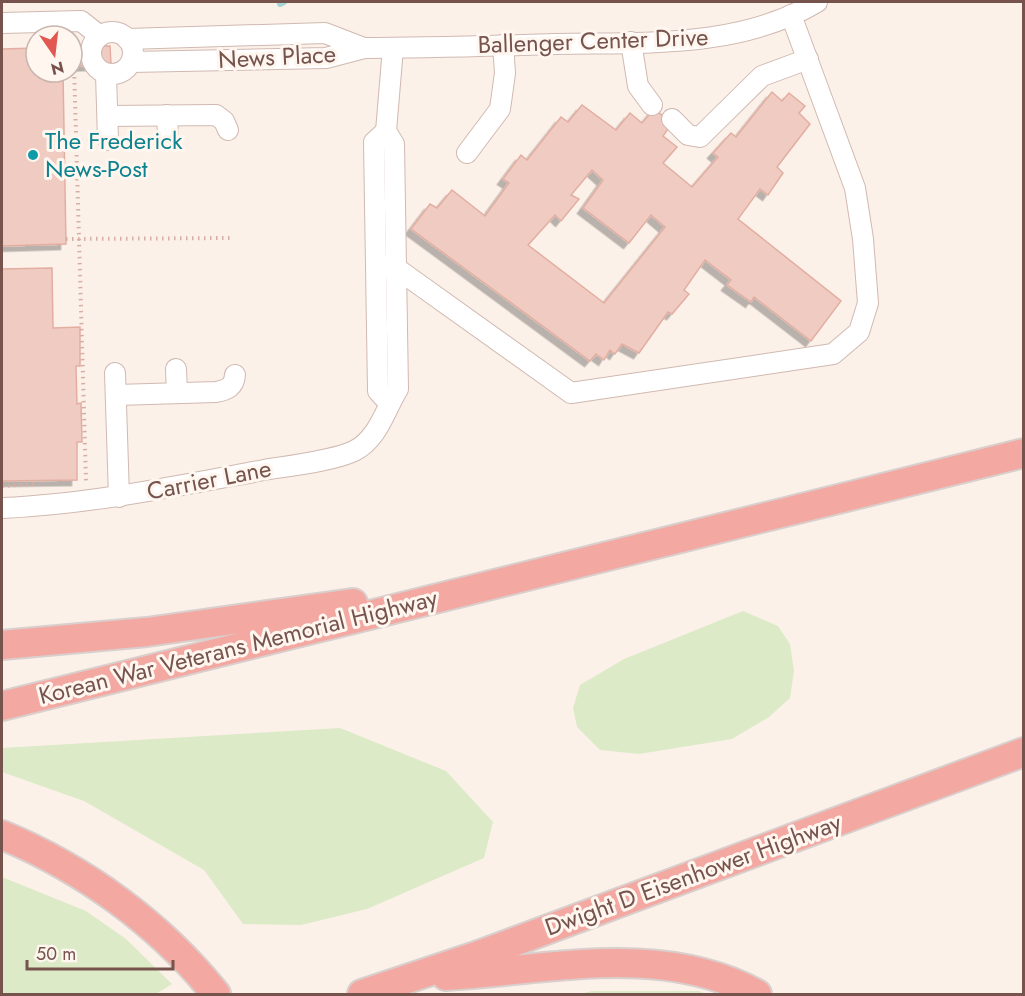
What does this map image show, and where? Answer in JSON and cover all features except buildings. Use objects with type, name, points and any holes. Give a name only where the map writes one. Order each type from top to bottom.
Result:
[{"type":"highway","points":[[2,645],[147,633],[268,613],[474,588],[1023,453]]},
{"type":"highway","name":"Korean War Veterans Memorial Highway","points":[[2,706],[474,588]]},
{"type":"highway","name":"Dwight D Eisenhower Highway","points":[[362,994],[1023,752]]},
{"type":"highway","points":[[2,835],[76,872],[119,901],[191,965],[216,994]]},
{"type":"highway","points":[[408,978],[556,966],[641,963],[694,970],[757,994]]},
{"type":"street","name":"Ballenger Center Drive","points":[[364,48],[631,42],[721,35],[758,28],[817,2]]},
{"type":"street","points":[[376,266],[396,268],[571,393],[833,354],[859,332],[868,303],[863,239],[855,188],[791,15]]},
{"type":"street","points":[[2,23],[81,21],[100,36]]},
{"type":"street","points":[[109,32],[119,33],[127,39],[133,54],[125,70],[116,74],[106,74],[98,70],[92,62],[93,43],[100,36],[109,32]]},
{"type":"street","name":"News Place","points":[[127,39],[325,33],[364,48]]},
{"type":"street","points":[[631,42],[638,86],[652,105]]},
{"type":"street","points":[[467,153],[500,109],[505,73],[503,45]]},
{"type":"street","name":"News Place","points":[[131,62],[326,58],[364,48]]},
{"type":"street","name":"Carrier Lane","points":[[2,508],[119,497],[354,451],[383,422],[389,403],[398,389],[394,144],[386,131],[393,48]]},
{"type":"street","points":[[672,119],[688,135],[700,137],[762,76],[808,59]]},
{"type":"street","points":[[106,74],[108,140]]},
{"type":"street","points":[[167,115],[168,137]]},
{"type":"street","points":[[108,116],[216,115],[224,121],[228,130]]},
{"type":"street","name":"Carrier Lane","points":[[386,131],[374,142],[378,391],[389,403]]},
{"type":"street","points":[[176,369],[177,393]]},
{"type":"street","points":[[115,373],[119,497]]},
{"type":"street","points":[[116,395],[227,390],[234,383],[236,375]]},
{"type":"path","points":[[74,84],[86,482],[75,482]]},
{"type":"path","points":[[66,239],[232,238]]},
{"type":"path","points":[[2,486],[44,484]]},
{"type":"green space","points":[[743,611],[778,626],[790,644],[794,671],[790,698],[769,717],[732,739],[639,754],[600,750],[577,727],[573,708],[580,685],[624,659]]},
{"type":"green space","points":[[340,728],[446,771],[493,822],[484,858],[367,909],[301,925],[243,924],[204,870],[84,801],[2,772],[2,748]]},
{"type":"green space","points":[[2,877],[86,911],[126,939],[172,984],[156,994],[2,994]]},
{"type":"green space","points":[[592,991],[699,991],[707,994],[579,994]]},
{"type":"waterway","points":[[280,4],[284,2]]},
{"type":"place","name":"The Frederick News-Post","points":[[33,155]]}]
